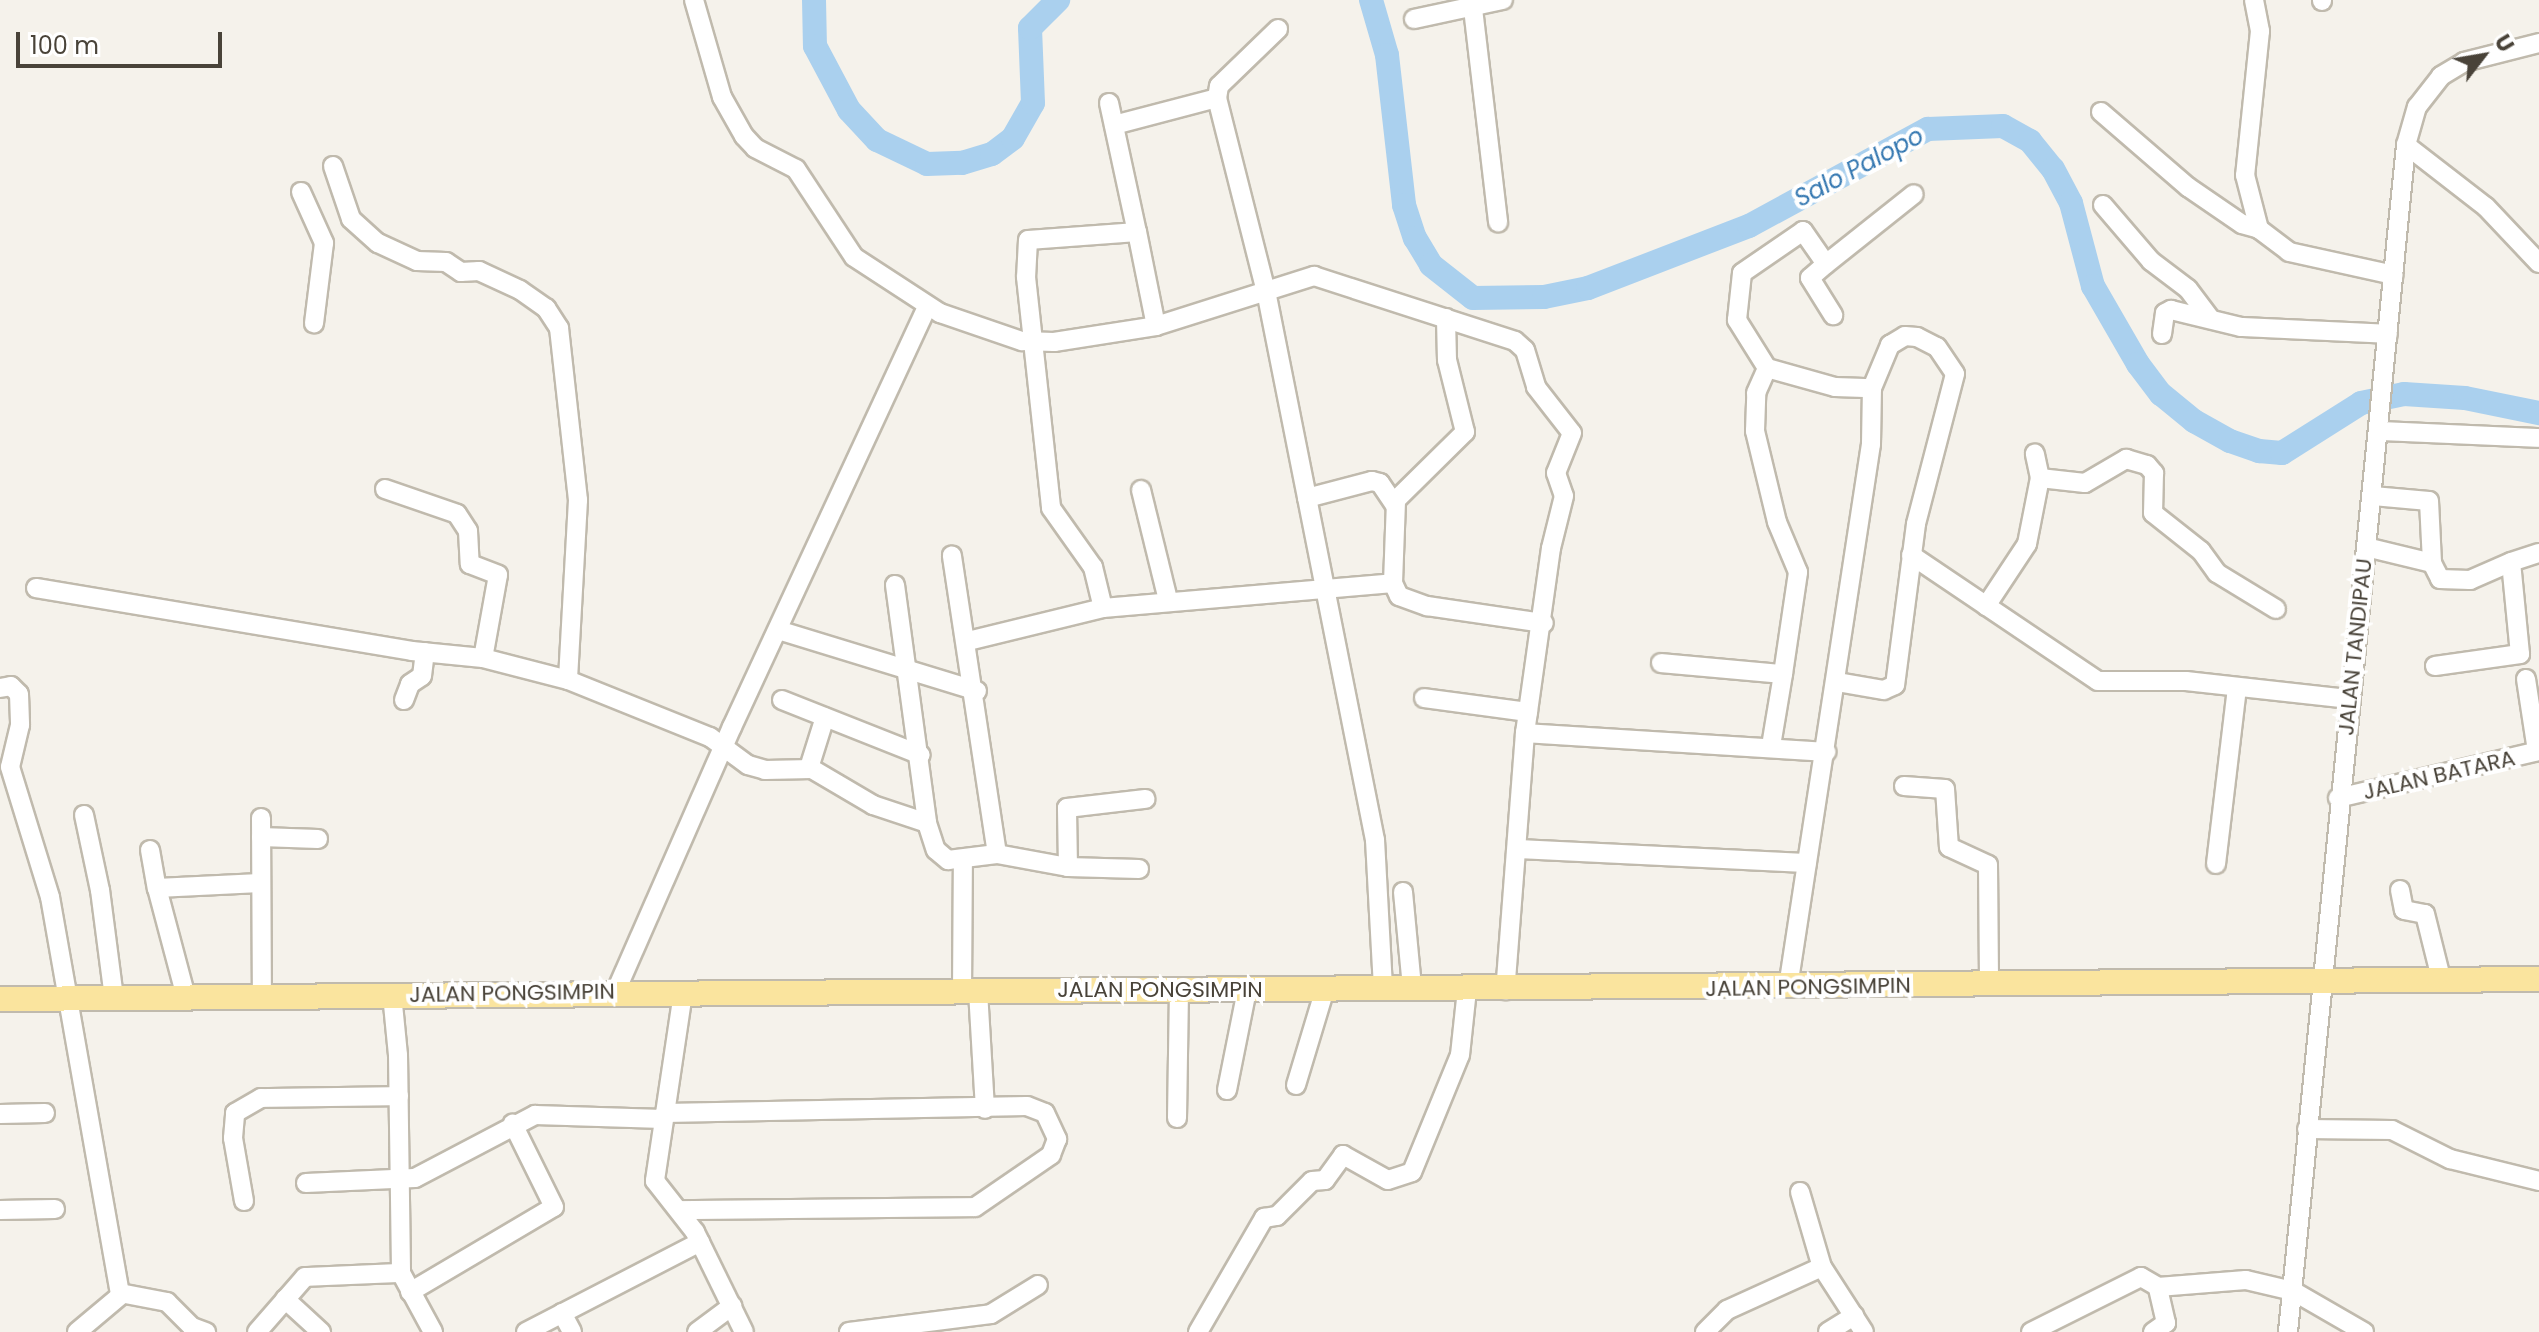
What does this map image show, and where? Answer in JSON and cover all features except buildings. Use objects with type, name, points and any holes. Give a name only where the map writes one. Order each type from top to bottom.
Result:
[{"type":"main road","name":"JALAN PONGSIMPIN","points":[[0,999],[616,991],[1505,990],[2539,979]]},
{"type":"street","points":[[694,0],[722,97],[744,136],[755,148],[796,169],[854,257],[927,306],[1033,343],[1156,326],[1301,278],[1322,277],[1521,345],[1536,387],[1572,433],[1556,473],[1564,496],[1551,548],[1544,623],[1525,733],[1505,990]]},
{"type":"street","points":[[1414,19],[1503,0]]},
{"type":"street","points":[[2254,0],[2260,31],[2245,175],[2259,229]]},
{"type":"street","points":[[1474,4],[1498,222]]},
{"type":"street","points":[[1278,29],[1219,86],[1217,98],[1266,291],[1377,853],[1383,988]]},
{"type":"street","name":"JALAN TANDIPAU","points":[[2288,1332],[2338,798],[2373,496],[2406,145],[2417,107],[2441,76],[2464,62],[2539,43]]},
{"type":"street","points":[[1114,125],[1217,98]]},
{"type":"street","points":[[1109,103],[1156,326]]},
{"type":"street","points":[[2101,112],[2188,187],[2242,224],[2259,229],[2297,255],[2394,275]]},
{"type":"street","points":[[2406,145],[2486,207],[2539,263]]},
{"type":"street","points":[[333,166],[346,205],[358,228],[378,243],[417,261],[446,262],[461,272],[479,271],[520,290],[546,308],[559,328],[578,490],[568,680]]},
{"type":"street","points":[[301,192],[324,243],[314,323]]},
{"type":"street","points":[[1833,315],[1810,278],[1914,194]]},
{"type":"street","points":[[314,220],[346,205]]},
{"type":"street","points":[[2103,205],[2151,261],[2188,289],[2210,318]]},
{"type":"street","points":[[1826,264],[1803,231],[1742,273],[1737,320],[1767,368],[1835,387],[1872,388]]},
{"type":"street","points":[[1103,608],[1093,567],[1051,508],[1033,343],[1028,240],[1137,232]]},
{"type":"street","points":[[616,991],[724,745],[927,306]]},
{"type":"street","points":[[2162,334],[2168,311],[2241,327],[2388,334]]},
{"type":"street","points":[[1395,505],[1465,432],[1447,360],[1446,318]]},
{"type":"street","points":[[1788,987],[1871,444],[1872,388],[1890,345],[1905,336],[1937,347],[1956,372],[1911,555],[1895,685],[1884,690],[1837,682]]},
{"type":"street","points":[[1767,368],[1756,393],[1755,431],[1777,522],[1798,572],[1771,746]]},
{"type":"street","points":[[2379,426],[2539,438]]},
{"type":"street","points":[[1986,606],[2027,544],[2040,478],[2035,454]]},
{"type":"street","points":[[2040,478],[2085,483],[2115,462],[2137,459],[2154,473],[2151,505],[2160,520],[2201,551],[2217,573],[2276,609]]},
{"type":"street","points":[[1307,498],[1372,481],[1380,483],[1395,505],[1393,583],[1399,596],[1427,606],[1544,623]]},
{"type":"street","points":[[385,489],[457,514],[468,531],[470,564],[498,575],[483,658]]},
{"type":"street","points":[[1141,490],[1168,600]]},
{"type":"street","points":[[2373,496],[2429,501],[2432,563],[2440,579],[2463,581],[2539,553]]},
{"type":"street","points":[[2366,547],[2432,563]]},
{"type":"street","points":[[952,555],[977,691],[997,854]]},
{"type":"street","points":[[1911,555],[2098,681],[2186,681],[2350,699]]},
{"type":"street","points":[[2435,666],[2520,654],[2511,562]]},
{"type":"street","points":[[968,641],[1103,608],[1324,585],[1393,583]]},
{"type":"street","points":[[895,585],[921,755],[927,823],[938,854],[963,859],[997,854],[1068,867],[1139,869]]},
{"type":"street","points":[[36,588],[425,652],[483,658],[568,680],[724,745],[759,769],[809,768],[860,799],[927,823]]},
{"type":"street","points":[[778,630],[910,674],[977,691]]},
{"type":"street","points":[[404,700],[410,684],[422,676],[425,652]]},
{"type":"street","points":[[1661,663],[1783,674]]},
{"type":"street","points":[[2526,679],[2538,751]]},
{"type":"street","points":[[0,688],[14,687],[19,694],[20,725],[10,767],[50,897],[121,1295]]},
{"type":"street","points":[[2216,864],[2237,688]]},
{"type":"street","points":[[1424,698],[1528,712]]},
{"type":"street","points":[[782,700],[921,755]]},
{"type":"street","points":[[809,768],[825,717]]},
{"type":"street","points":[[1525,733],[1771,746],[1826,752]]},
{"type":"street","name":"JALAN BATARA","points":[[2338,798],[2538,751]]},
{"type":"street","points":[[1904,786],[1945,789],[1949,847],[1988,865],[1989,985]]},
{"type":"street","points":[[1068,867],[1067,808],[1145,799]]},
{"type":"street","points":[[84,815],[100,890],[114,998]]},
{"type":"street","points":[[261,818],[262,996]]},
{"type":"street","points":[[261,837],[318,839]]},
{"type":"street","points":[[1517,849],[1807,863]]},
{"type":"street","points":[[150,850],[186,997]]},
{"type":"street","points":[[963,859],[970,991],[985,1109]]},
{"type":"street","points":[[157,888],[260,883]]},
{"type":"street","points":[[2400,890],[2404,910],[2425,914],[2441,978]]},
{"type":"street","points":[[1403,892],[1412,988]]},
{"type":"street","points":[[1296,1085],[1325,989]]},
{"type":"street","points":[[1198,1332],[1264,1218],[1277,1216],[1312,1181],[1325,1180],[1343,1155],[1388,1180],[1412,1172],[1458,1062],[1467,989]]},
{"type":"street","points":[[1227,1090],[1247,990]]},
{"type":"street","points":[[1177,1118],[1179,991]]},
{"type":"street","points":[[683,993],[655,1181],[700,1242],[744,1332]]},
{"type":"street","points":[[392,994],[399,1096],[401,1273],[433,1332]]},
{"type":"street","points":[[244,1201],[233,1138],[235,1113],[261,1098],[399,1096]]},
{"type":"street","points":[[306,1183],[415,1178],[513,1124],[547,1114],[664,1116],[1038,1108],[1048,1118],[1057,1143],[1051,1155],[982,1206],[679,1210]]},
{"type":"street","points":[[0,1114],[45,1113]]},
{"type":"street","points":[[410,1292],[554,1207],[513,1124]]},
{"type":"street","points":[[2307,1129],[2392,1130],[2450,1159],[2539,1181]]},
{"type":"street","points":[[1800,1192],[1822,1267],[1859,1324],[1828,1332]]},
{"type":"street","points":[[0,1210],[55,1209]]},
{"type":"street","points":[[526,1332],[700,1242]]},
{"type":"street","points":[[1705,1332],[1727,1310],[1822,1267]]},
{"type":"street","points":[[257,1332],[310,1275],[401,1273]]},
{"type":"street","points":[[2031,1332],[2141,1277],[2158,1287],[2246,1280],[2293,1291],[2364,1332]]},
{"type":"street","points":[[849,1332],[991,1314],[1038,1285]]},
{"type":"street","points":[[2153,1332],[2166,1323],[2158,1287]]},
{"type":"street","points":[[77,1332],[121,1295],[167,1302],[192,1327],[206,1332]]},
{"type":"street","points":[[285,1299],[321,1332]]},
{"type":"street","points":[[697,1332],[732,1306]]},
{"type":"street","points":[[562,1313],[572,1332]]},
{"type":"waterway","name":"Salo Palopo","points":[[814,0],[815,46],[849,110],[877,140],[927,164],[962,163],[992,154],[1013,138],[1033,103],[1030,28],[1058,0]]},
{"type":"waterway","name":"Salo Palopo","points":[[1371,0],[1387,55],[1404,205],[1415,238],[1431,265],[1473,298],[1544,297],[1588,288],[1749,226],[1928,129],[2003,126],[2030,141],[2053,169],[2071,203],[2093,286],[2138,364],[2161,394],[2194,421],[2230,441],[2259,451],[2282,453],[2361,403],[2404,394],[2465,398],[2539,413]]}]
